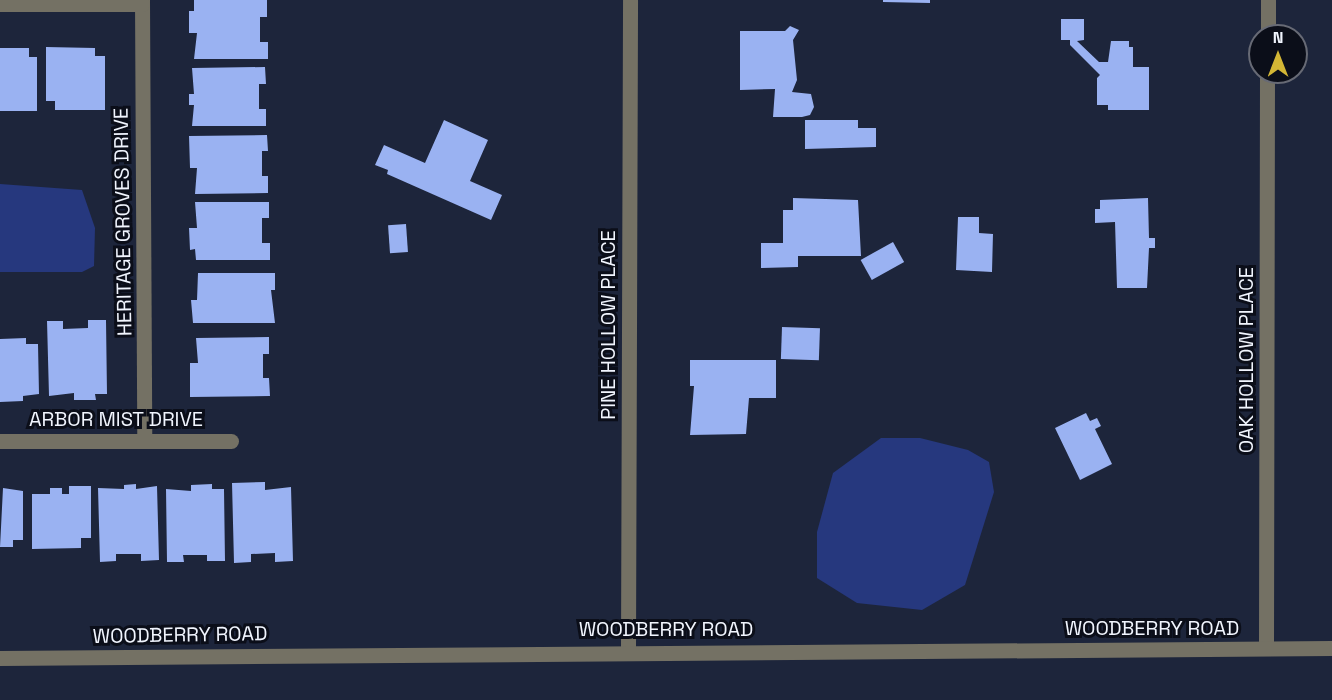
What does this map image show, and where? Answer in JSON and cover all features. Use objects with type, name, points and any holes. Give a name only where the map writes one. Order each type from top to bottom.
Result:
[{"type":"street","name":"PINE HOLLOW PLACE","points":[[628,650],[630,0]]},
{"type":"street","points":[[1268,0],[1268,24]]},
{"type":"street","name":"HERITAGE GROVES DRIVE","points":[[0,4],[142,2],[144,439]]},
{"type":"street","name":"OAK HOLLOW PLACE","points":[[1266,648],[1268,84]]},
{"type":"street","name":"ARBOR MIST DRIVE","points":[[0,441],[144,439],[231,441]]},
{"type":"street","name":"WOODBERRY ROAD","points":[[0,658],[628,650],[1332,648]]},
{"type":"water","points":[[0,184],[82,190],[95,228],[94,266],[82,272],[0,272]]},
{"type":"water","points":[[881,438],[920,438],[968,450],[989,462],[994,492],[965,585],[922,610],[857,603],[817,578],[817,532],[833,473]]},
{"type":"building","points":[[194,0],[267,0],[267,17],[260,17],[260,42],[268,42],[268,59],[194,59],[197,33],[189,33],[189,11],[194,11]]},
{"type":"building","points":[[883,0],[930,0],[930,3],[883,2]]},
{"type":"building","points":[[1061,19],[1084,19],[1084,40],[1077,41],[1099,62],[1108,62],[1111,41],[1129,41],[1129,47],[1133,47],[1133,67],[1149,67],[1149,110],[1108,110],[1108,105],[1097,105],[1097,78],[1100,75],[1070,45],[1070,40],[1061,40]]},
{"type":"building","points":[[790,26],[799,30],[793,40],[797,80],[792,92],[811,94],[814,107],[810,115],[802,117],[773,117],[775,89],[740,90],[740,31],[785,31]]},
{"type":"building","points":[[46,47],[95,48],[95,56],[105,56],[105,110],[55,110],[55,101],[46,101]]},
{"type":"building","points":[[0,48],[29,48],[29,57],[37,57],[37,111],[0,111]]},
{"type":"building","points":[[265,67],[266,84],[259,84],[259,109],[266,109],[266,126],[192,126],[194,105],[189,105],[189,94],[194,94],[192,68]]},
{"type":"building","points":[[444,120],[488,140],[470,181],[502,195],[491,220],[387,174],[388,170],[375,165],[384,145],[425,163]]},
{"type":"building","points":[[805,120],[858,120],[858,128],[876,128],[876,147],[805,149]]},
{"type":"building","points":[[267,135],[268,151],[262,151],[262,176],[268,176],[268,193],[195,194],[197,168],[190,168],[189,136]]},
{"type":"building","points":[[793,198],[858,200],[861,256],[798,256],[798,267],[761,268],[761,243],[783,243],[783,210],[793,210]]},
{"type":"building","points":[[1148,198],[1149,238],[1155,238],[1155,248],[1149,248],[1147,288],[1117,288],[1115,222],[1095,223],[1095,209],[1100,209],[1100,200]]},
{"type":"building","points":[[195,202],[269,202],[269,218],[262,218],[262,243],[270,243],[270,260],[196,260],[195,249],[190,250],[189,228],[197,228]]},
{"type":"building","points":[[958,217],[979,217],[979,233],[993,234],[992,272],[956,270]]},
{"type":"building","points":[[406,224],[408,252],[390,253],[388,225]]},
{"type":"building","points":[[893,242],[904,262],[872,280],[861,260]]},
{"type":"building","points":[[198,273],[275,273],[275,290],[271,290],[275,323],[193,323],[191,300],[197,300]]},
{"type":"building","points":[[88,320],[106,320],[107,394],[95,394],[96,400],[74,400],[74,393],[49,396],[47,321],[63,321],[63,329],[88,328]]},
{"type":"building","points":[[782,327],[820,328],[819,360],[781,359]]},
{"type":"building","points":[[269,337],[269,354],[263,354],[263,378],[269,378],[270,396],[190,397],[190,363],[198,363],[196,338]]},
{"type":"building","points":[[26,338],[26,344],[38,344],[39,394],[23,396],[23,401],[0,402],[0,339]]},
{"type":"building","points":[[690,360],[776,360],[776,398],[749,398],[746,434],[690,435],[694,386],[690,386]]},
{"type":"building","points":[[1086,413],[1090,421],[1097,418],[1101,426],[1095,429],[1112,464],[1080,480],[1055,428]]},
{"type":"building","points":[[265,482],[265,490],[291,487],[293,561],[275,562],[275,553],[251,554],[251,562],[234,563],[232,483]]},
{"type":"building","points":[[136,484],[136,489],[157,486],[159,560],[141,561],[141,554],[116,554],[116,561],[100,562],[98,488],[124,489],[124,485]]},
{"type":"building","points":[[212,484],[212,489],[224,489],[225,561],[207,561],[207,555],[183,555],[184,562],[167,562],[166,489],[191,491],[191,485]]},
{"type":"building","points":[[69,486],[91,486],[91,538],[81,538],[81,548],[32,549],[32,494],[50,494],[50,488],[62,488],[62,494],[69,494]]},
{"type":"building","points":[[3,488],[23,491],[23,540],[13,540],[13,547],[0,547]]}]
